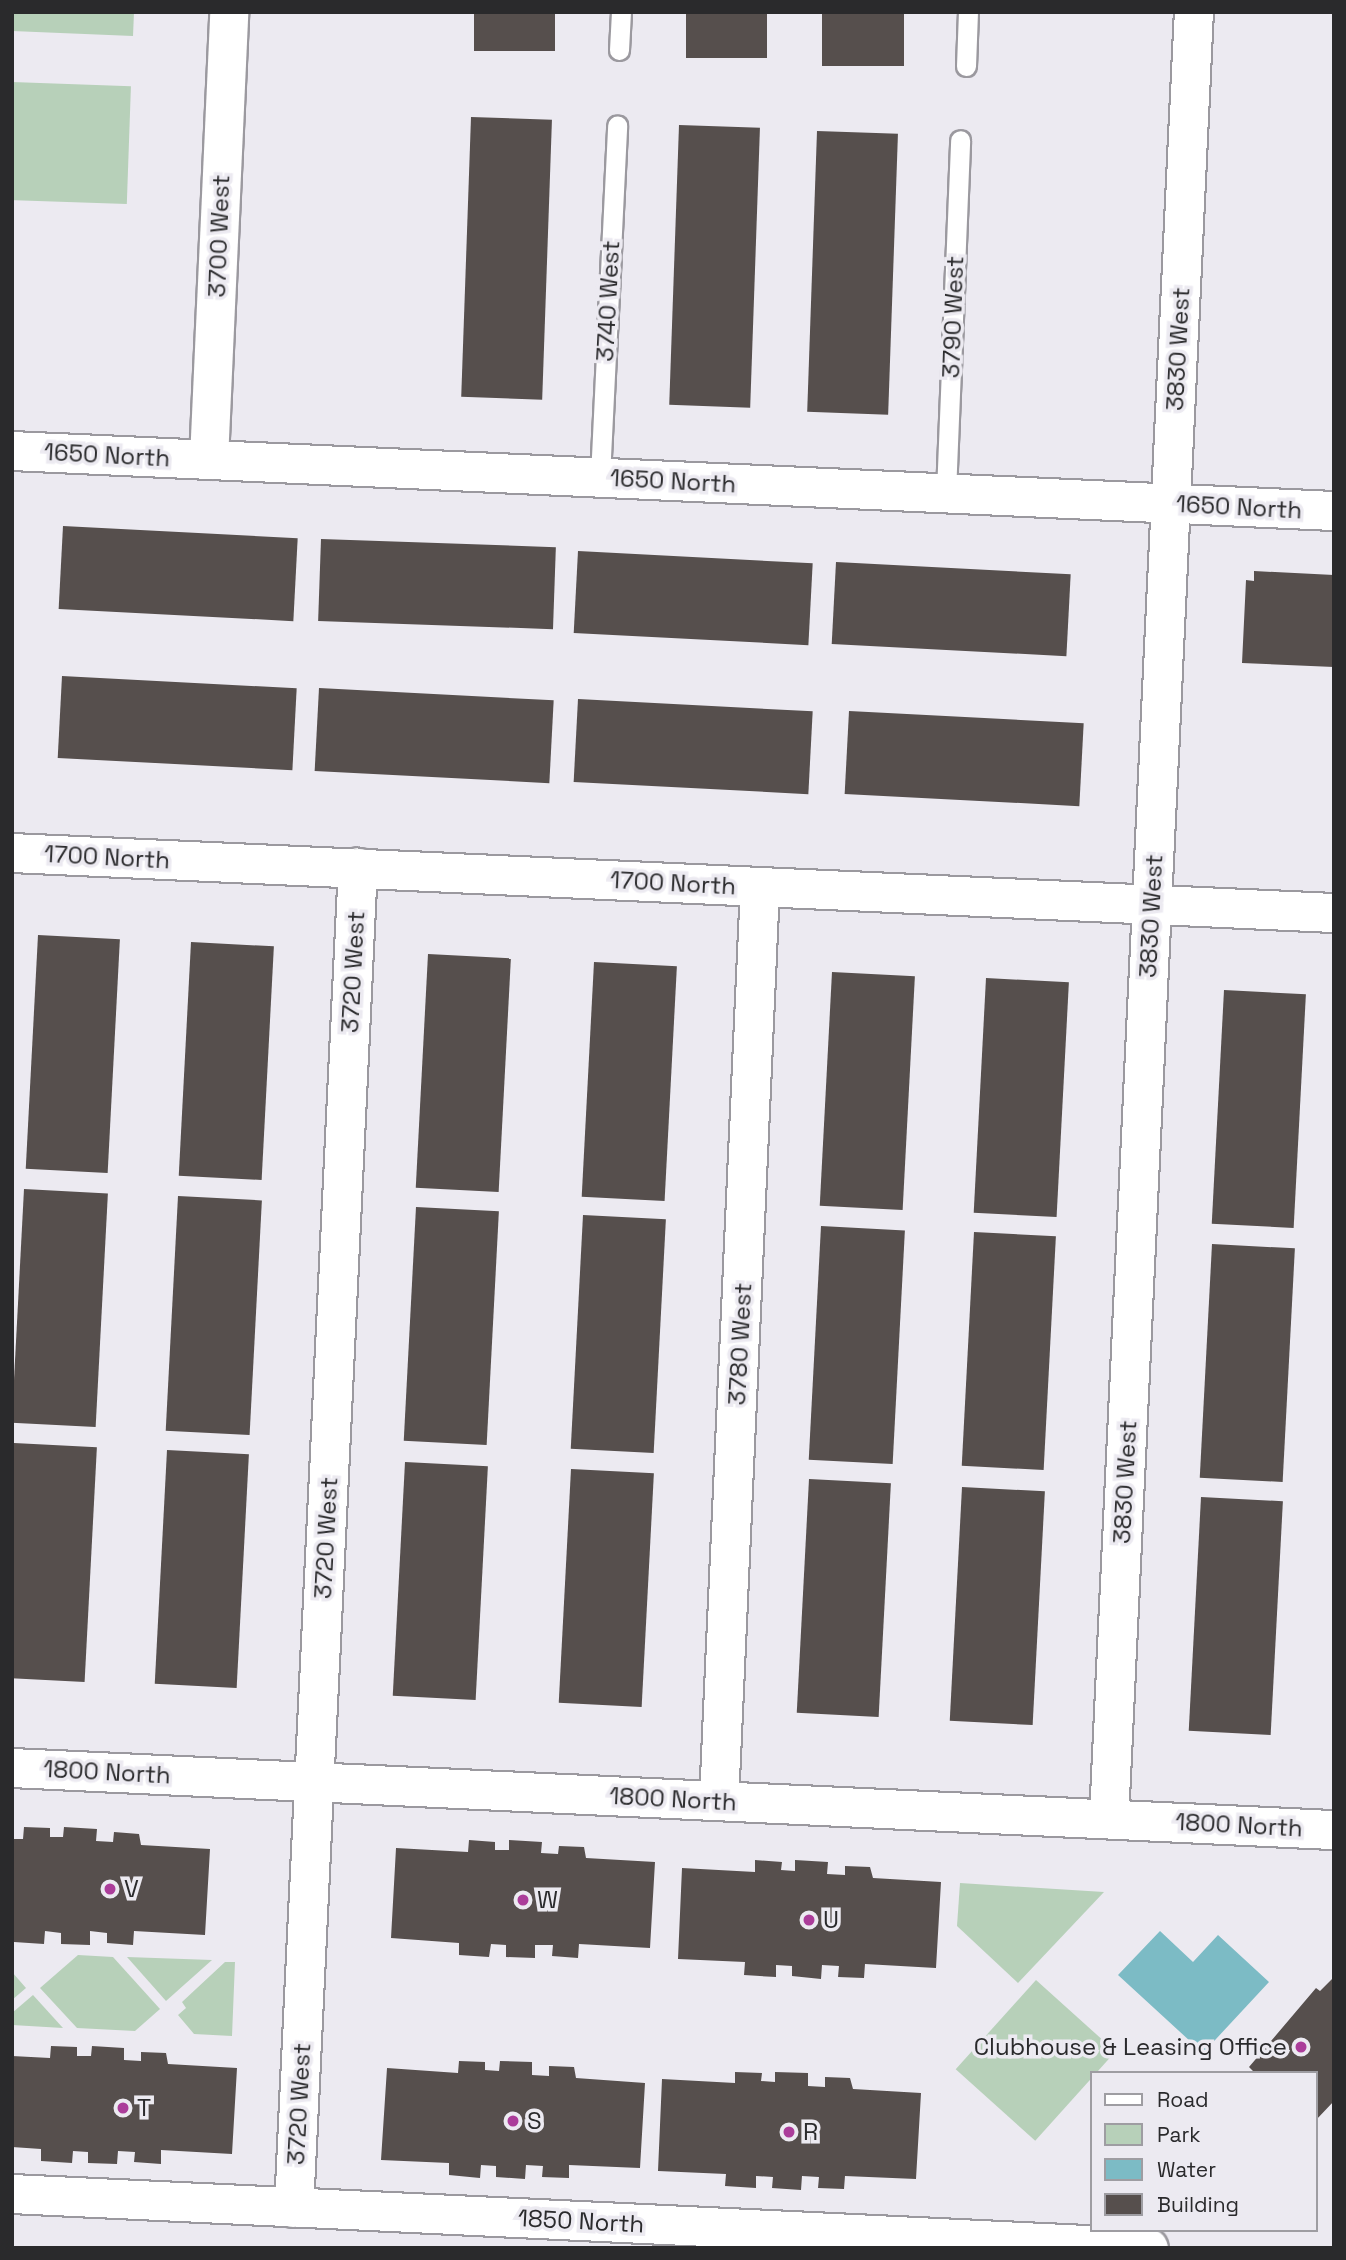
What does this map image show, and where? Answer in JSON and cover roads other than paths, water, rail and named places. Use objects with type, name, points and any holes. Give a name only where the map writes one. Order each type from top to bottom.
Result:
[{"type":"street","name":"3700 West","points":[[209,460],[229,12]]},
{"type":"street","name":"3830 West","points":[[1109,1819],[1194,12]]},
{"type":"street","name":"1650 North","points":[[12,450],[1334,511]]},
{"type":"street","name":"1700 North","points":[[12,853],[1334,913]]},
{"type":"street","name":"3720 West","points":[[294,2207],[358,869]]},
{"type":"street","name":"3780 West","points":[[719,1801],[760,887]]},
{"type":"street","name":"1800 North","points":[[12,1768],[1334,1830]]},
{"type":"street","name":"1850 North","points":[[12,2194],[1149,2248]]},
{"type":"lane","points":[[619,50],[621,12]]},
{"type":"lane","points":[[965,66],[968,12]]},
{"type":"lane","name":"3740 West","points":[[600,477],[617,125]]},
{"type":"lane","name":"3790 West","points":[[946,494],[960,140]]},
{"type":"water","points":[[1160,1931],[1193,1962],[1218,1935],[1269,1982],[1203,2053],[1118,1975]]},
{"type":"place","name":"V","points":[[110,1889]]},
{"type":"place","name":"W","points":[[523,1900]]},
{"type":"place","name":"U","points":[[809,1920]]},
{"type":"place","name":"Clubhouse & Leasing Office","points":[[1301,2047]]},
{"type":"place","name":"T","points":[[123,2108]]},
{"type":"place","name":"S","points":[[513,2121]]},
{"type":"place","name":"R","points":[[789,2132]]}]
